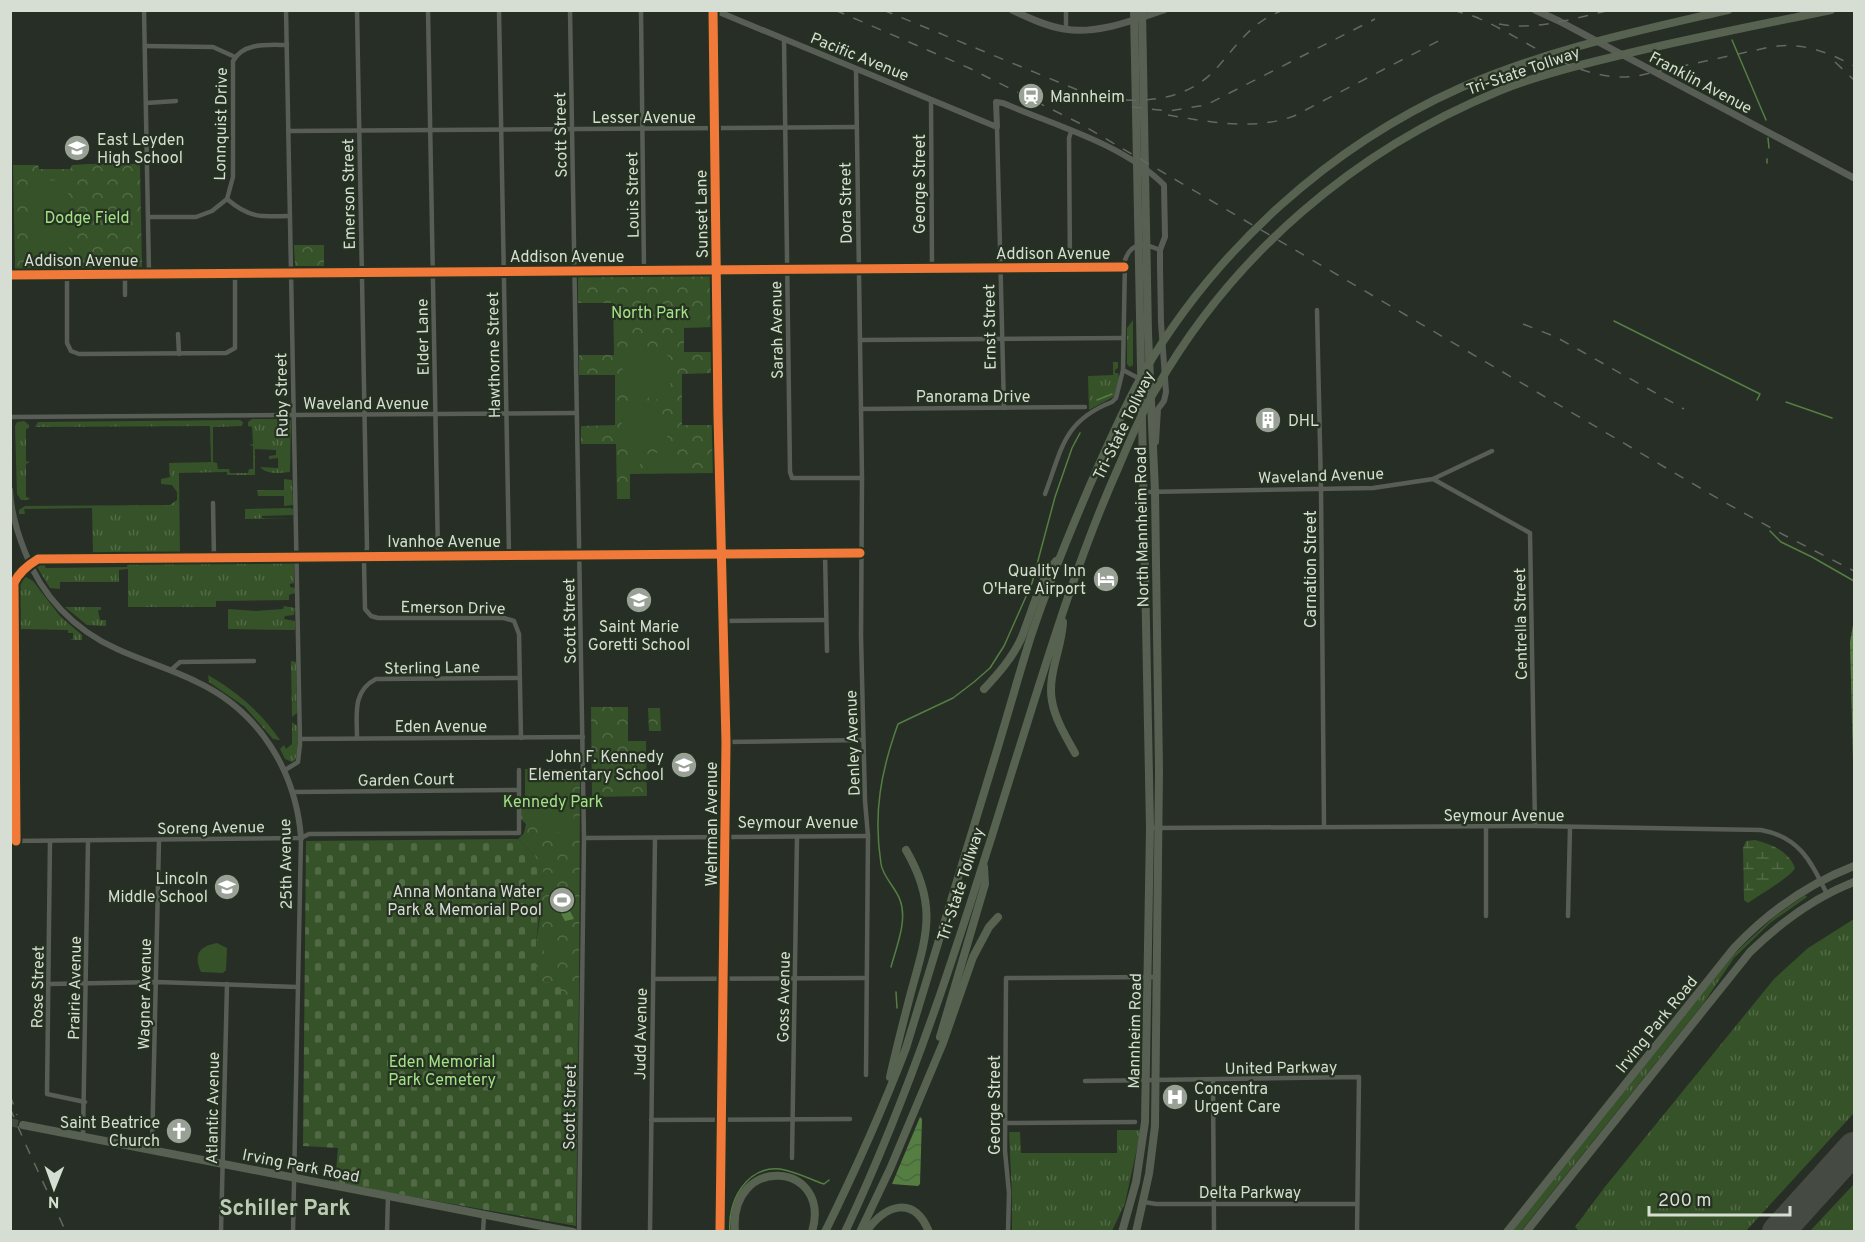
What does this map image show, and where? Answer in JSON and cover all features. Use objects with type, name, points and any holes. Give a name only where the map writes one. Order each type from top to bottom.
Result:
[{"type":"highway","name":"Tri-State Tollway","points":[[825,1232],[881,1113],[906,1048],[1031,636],[1060,556],[1115,428],[1150,363],[1179,320],[1247,238],[1295,193],[1333,162],[1385,128],[1458,89],[1563,49],[1728,10]]},
{"type":"highway","name":"Tri-State Tollway","points":[[844,1232],[871,1176],[911,1077],[984,861],[1063,610],[1101,507],[1154,391],[1213,304],[1278,232],[1346,175],[1401,139],[1455,111],[1501,90],[1585,64],[1647,48],[1831,10]]},
{"type":"highway","points":[[984,689],[1010,660],[1024,631],[1045,574],[1060,556]]},
{"type":"highway","points":[[1063,610],[1062,633],[1053,673],[1051,700],[1056,717],[1075,753]]},
{"type":"highway","points":[[881,1113],[927,936],[924,887],[917,868],[906,850]]},
{"type":"highway","points":[[928,1077],[985,884],[984,861]]},
{"type":"highway","points":[[860,1232],[890,1169],[943,1043],[973,957],[989,927],[998,917]]},
{"type":"highway","points":[[735,1232],[736,1210],[746,1190],[757,1179],[778,1175],[792,1178],[808,1191],[814,1206],[812,1232]]},
{"type":"highway","points":[[866,1232],[875,1218],[886,1210],[895,1208],[909,1209],[917,1214],[929,1232]]},
{"type":"main road","points":[[1012,10],[1066,30],[1109,27],[1164,10]]},
{"type":"main road","name":"North Mannheim Road","points":[[1134,10],[1150,828]]},
{"type":"main road","name":"North Mannheim Road","points":[[1142,10],[1148,333],[1155,492],[1159,828]]},
{"type":"main road","name":"Franklin Avenue","points":[[1535,10],[1854,178]]},
{"type":"main road","name":"Mannheim Road","points":[[1122,1232],[1140,1161],[1145,1122],[1150,828]]},
{"type":"main road","name":"Mannheim Road","points":[[1136,1232],[1144,1202],[1155,1126],[1159,828]]},
{"type":"main road","name":"Irving Park Road","points":[[1507,1232],[1734,948],[1759,923],[1820,881],[1854,866]]},
{"type":"main road","name":"Irving Park Road","points":[[1526,1232],[1750,952],[1791,917],[1827,894],[1854,882]]},
{"type":"main road","name":"Irving Park Road","points":[[23,1125],[573,1232]]},
{"type":"street","points":[[144,10],[149,274]]},
{"type":"street","name":"Ruby Street","points":[[285,770],[300,759],[286,10]]},
{"type":"street","name":"Emerson Street","points":[[357,10],[367,548],[365,556]]},
{"type":"street","name":"Elder Lane","points":[[428,10],[438,556]]},
{"type":"street","name":"Hawthorne Street","points":[[499,10],[509,555]]},
{"type":"street","name":"Scott Street","points":[[570,10],[584,838],[579,1232]]},
{"type":"street","name":"Louis Street","points":[[641,10],[644,271]]},
{"type":"street","name":"Pacific Avenue","points":[[713,10],[997,127]]},
{"type":"street","name":"Sunset Lane","points":[[713,10],[718,416]]},
{"type":"street","points":[[1066,10],[1066,30]]},
{"type":"street","name":"Sarah Avenue","points":[[784,40],[792,478],[862,478]]},
{"type":"street","name":"Lonnquist Drive","points":[[148,217],[196,217],[212,211],[227,199],[233,177],[232,66],[235,57],[252,46],[287,45]]},
{"type":"street","points":[[145,46],[213,47],[235,57]]},
{"type":"street","name":"Dora Street","points":[[856,69],[861,409]]},
{"type":"street","name":"George Street","points":[[931,100],[932,269]]},
{"type":"street","points":[[146,103],[176,101]]},
{"type":"street","name":"Ernst Street","points":[[1004,408],[996,102],[1071,132]]},
{"type":"street","name":"Lesser Avenue","points":[[288,131],[856,128]]},
{"type":"street","points":[[1070,267],[1069,138],[1071,132],[1128,157],[1152,172],[1164,185],[1165,237],[1160,250],[1161,321],[1166,392],[1164,402],[1158,409],[1154,466]]},
{"type":"street","points":[[147,162],[176,161]]},
{"type":"street","points":[[227,199],[241,211],[254,216],[290,216]]},
{"type":"street","points":[[1045,494],[1071,430],[1080,419],[1116,398],[1124,370],[1124,267],[1129,252],[1134,247],[1149,245],[1160,250]]},
{"type":"street","name":"Addison Avenue","points":[[10,275],[1124,267]]},
{"type":"street","points":[[124,274],[125,295]]},
{"type":"street","points":[[67,275],[70,351],[79,354],[178,354],[226,353],[235,348],[235,274]]},
{"type":"street","name":"Carnation Street","points":[[1317,310],[1324,827]]},
{"type":"street","points":[[178,334],[178,354]]},
{"type":"street","points":[[860,340],[1123,339]]},
{"type":"street","points":[[1124,370],[1140,379]]},
{"type":"street","points":[[1150,403],[1159,401],[1166,392]]},
{"type":"street","name":"Panorama Drive","points":[[861,409],[1085,407]]},
{"type":"street","name":"Denley Avenue","points":[[861,409],[860,553],[863,740],[868,836],[866,1075]]},
{"type":"street","name":"Waveland Avenue","points":[[10,417],[577,413]]},
{"type":"street","name":"Wehrman Avenue","points":[[718,416],[726,742],[720,1232]]},
{"type":"street","name":"Waveland Avenue","points":[[1144,492],[1373,488],[1433,479],[1492,452]]},
{"type":"street","name":"Centrella Street","points":[[1433,479],[1530,533],[1535,826]]},
{"type":"street","name":"25th Avenue","points":[[10,490],[14,518],[30,564],[46,593],[81,628],[118,650],[210,688],[238,708],[263,735],[285,770],[293,792],[301,838],[293,1232]]},
{"type":"street","points":[[213,503],[214,557]]},
{"type":"street","points":[[825,553],[827,651]]},
{"type":"street","name":"Ivanhoe Avenue","points":[[30,564],[45,558],[860,553]]},
{"type":"street","name":"Emerson Drive","points":[[365,556],[365,609],[371,616],[378,618],[511,618],[514,621],[519,629],[521,738]]},
{"type":"street","points":[[13,841],[13,587],[16,577],[30,564]]},
{"type":"street","points":[[723,621],[826,620]]},
{"type":"street","points":[[171,670],[180,662],[254,661]]},
{"type":"street","name":"Sterling Lane","points":[[357,738],[359,695],[368,684],[376,679],[520,678]]},
{"type":"street","name":"Eden Avenue","points":[[300,739],[583,737]]},
{"type":"street","points":[[726,742],[863,740]]},
{"type":"street","points":[[519,770],[519,790]]},
{"type":"street","name":"Soreng Avenue","points":[[13,841],[301,838],[309,834],[519,832],[519,790]]},
{"type":"street","name":"Garden Court","points":[[293,792],[519,790]]},
{"type":"street","points":[[1486,826],[1486,916]]},
{"type":"street","name":"Seymour Avenue","points":[[1150,828],[1535,826],[1761,830],[1782,835],[1796,844],[1827,894]]},
{"type":"street","points":[[1568,916],[1570,827]]},
{"type":"street","name":"Seymour Avenue","points":[[584,838],[868,836]]},
{"type":"street","name":"Goss Avenue","points":[[792,1158],[797,837]]},
{"type":"street","name":"Judd Avenue","points":[[650,1232],[655,838]]},
{"type":"street","name":"Wagner Avenue","points":[[152,1149],[159,840]]},
{"type":"street","name":"Rose Street","points":[[50,841],[47,1094],[85,1102]]},
{"type":"street","name":"Prairie Avenue","points":[[84,1136],[88,841]]},
{"type":"street","points":[[1148,977],[1158,977]]},
{"type":"street","name":"George Street","points":[[1008,1232],[1006,978],[1148,977]]},
{"type":"street","points":[[653,979],[866,978]]},
{"type":"street","points":[[49,984],[156,982],[297,987]]},
{"type":"street","name":"Atlantic Avenue","points":[[221,1232],[227,984]]},
{"type":"street","name":"United Parkway","points":[[1084,1081],[1359,1077],[1357,1232]]},
{"type":"street","points":[[1213,1080],[1214,1232]]},
{"type":"street","points":[[651,1120],[850,1119]]},
{"type":"street","points":[[1006,1123],[1135,1122]]},
{"type":"street","points":[[387,1232],[388,1196]]},
{"type":"street","name":"Delta Parkway","points":[[1144,1202],[1156,1204],[1357,1204]]},
{"type":"street","points":[[483,1232],[484,1216]]},
{"type":"green space","name":"Dodge Field","points":[[140,164],[142,267],[15,269],[13,165],[38,165],[39,169],[70,169],[72,165]]},
{"type":"green space","points":[[68,180],[69,256],[31,256],[30,181]]},
{"type":"green space","points":[[294,245],[324,245],[324,266],[295,266]]},
{"type":"green space","name":"North Park","points":[[713,273],[714,327],[684,328],[684,352],[715,352],[715,373],[682,374],[682,425],[716,425],[716,473],[630,474],[630,499],[617,499],[616,444],[581,444],[581,426],[615,425],[615,375],[579,375],[579,355],[614,355],[613,303],[578,303],[578,274]]},
{"type":"green space","points":[[1133,320],[1133,365],[1130,367],[1127,364],[1127,328]]},
{"type":"green space","points":[[664,352],[669,357],[671,400],[649,398],[633,389],[628,383],[622,365],[621,353]]},
{"type":"green space","points":[[1113,362],[1118,362],[1115,373],[1118,373],[1119,378],[1115,396],[1089,410],[1088,376],[1113,375]]},
{"type":"green space","points":[[622,402],[643,405],[657,413],[665,427],[668,448],[623,445],[621,441]]},
{"type":"green space","points":[[252,419],[288,419],[291,421],[290,472],[274,473],[263,470],[260,467],[278,468],[278,458],[269,459],[269,456],[276,455],[276,450],[255,449],[255,475],[227,475],[227,472],[179,473],[180,555],[175,553],[174,555],[133,553],[122,555],[115,553],[93,555],[92,508],[24,509],[25,514],[19,514],[19,510],[25,506],[170,505],[177,500],[177,492],[172,485],[161,484],[161,479],[170,477],[169,463],[211,462],[210,426],[35,427],[38,422],[240,420],[243,422],[242,426],[213,427],[213,462],[217,463],[218,469],[229,469],[230,473],[248,473],[249,469],[253,469],[253,446],[249,445],[253,444],[252,427],[248,426],[248,422]]},
{"type":"green space","points":[[24,421],[29,425],[26,429],[26,461],[30,462],[26,464],[26,497],[30,498],[28,500],[21,500],[17,494],[15,426],[17,422]]},
{"type":"green space","points":[[649,453],[676,453],[678,469],[673,472],[648,471],[646,459]]},
{"type":"green space","points":[[639,456],[641,458],[639,469],[622,467],[621,458]]},
{"type":"green space","points":[[284,479],[292,480],[293,505],[284,506],[284,496],[258,496],[257,490],[284,490]]},
{"type":"green space","points":[[245,509],[293,509],[293,515],[262,516],[262,518],[293,518],[245,519]]},
{"type":"green space","points":[[291,559],[294,563],[294,583],[290,584],[290,587],[295,588],[295,593],[289,595],[289,600],[216,601],[216,607],[128,607],[128,569],[119,570],[119,582],[60,582],[60,589],[50,588],[37,567],[43,561],[46,568],[127,567],[128,561],[130,563],[159,560],[160,562],[240,560],[245,562],[249,560],[250,562],[257,560],[265,562]]},
{"type":"green space","points":[[26,577],[33,581],[60,616],[82,635],[82,640],[69,640],[73,639],[73,633],[68,633],[68,630],[22,629],[18,631],[18,587],[21,578]]},
{"type":"green space","points":[[284,606],[295,608],[294,615],[285,616],[284,619],[295,621],[295,630],[228,629],[228,609],[256,611],[283,609]]},
{"type":"green space","points":[[65,607],[101,607],[101,610],[98,610],[100,620],[106,620],[106,626],[87,625]]},
{"type":"green space","points":[[291,661],[296,662],[297,713],[292,717]]},
{"type":"green space","points":[[208,675],[248,703],[280,740],[273,739],[245,707],[209,682]]},
{"type":"green space","points":[[591,707],[628,707],[628,741],[646,741],[647,796],[592,797]]},
{"type":"green space","points":[[648,708],[660,708],[661,731],[649,731]]},
{"type":"green space","points":[[292,722],[297,726],[298,751],[292,762],[285,759],[280,749],[284,745],[286,749],[292,744]]},
{"type":"green space","name":"Kennedy Park","points":[[525,769],[580,769],[579,999],[561,999],[539,983],[536,943],[540,918],[535,856],[518,839],[524,833],[526,824],[521,819],[520,809],[525,808]]},
{"type":"green space","points":[[526,774],[568,774],[572,778],[574,832],[552,831],[533,821],[527,808]]},
{"type":"green space","name":"Eden Memorial Park Cemetery","points":[[518,839],[535,856],[544,873],[536,943],[539,982],[561,983],[561,999],[579,999],[576,1226],[335,1183],[338,1148],[303,1146],[306,841]]},
{"type":"green space","points":[[1755,840],[1773,846],[1784,853],[1795,868],[1781,881],[1748,903],[1744,900],[1743,848],[1746,841]]},
{"type":"green space","points":[[1805,895],[1807,897],[1770,923],[1734,958],[1703,1004],[1521,1231],[1512,1232],[1735,953],[1775,916]]},
{"type":"green space","points":[[1854,919],[1854,1113],[1746,1231],[1580,1232],[1575,1227],[1604,1188],[1774,979],[1808,948]]},
{"type":"green space","points":[[217,943],[227,948],[226,970],[223,973],[201,972],[198,961],[199,952],[206,946]]},
{"type":"green space","points":[[544,947],[557,947],[557,967],[544,967]]},
{"type":"green space","points":[[1117,1130],[1141,1130],[1125,1203],[1112,1231],[1012,1231],[1009,1132],[1020,1132],[1021,1153],[1117,1153]]},
{"type":"green space","points":[[1854,1184],[1854,1231],[1810,1231]]},
{"type":"water","points":[[1854,625],[1854,802],[1850,642]]},
{"type":"water","points":[[556,894],[569,899],[562,906],[563,908],[567,905],[574,919],[565,921],[557,906]]},
{"type":"water","points":[[920,1117],[922,1119],[920,1184],[918,1186],[892,1184]]},
{"type":"waterway","points":[[1732,40],[1766,120]]},
{"type":"waterway","points":[[1768,138],[1769,148]]},
{"type":"waterway","points":[[1614,321],[1760,394],[1757,400]]},
{"type":"waterway","points":[[1097,400],[1112,394]]},
{"type":"waterway","points":[[1786,402],[1832,418]]},
{"type":"waterway","points":[[891,967],[903,916],[898,896],[881,864],[878,810],[883,776],[898,724],[953,698],[990,668],[1004,646],[1032,583],[1055,497],[1072,448],[1080,433]]},
{"type":"waterway","points":[[1770,531],[1781,542],[1854,581]]},
{"type":"waterway","points":[[896,992],[897,1008]]},
{"type":"waterway","points":[[730,1232],[732,1209],[736,1198],[741,1188],[757,1173],[780,1169],[824,1184],[829,1180]]},
{"type":"runway","points":[[1778,1232],[1854,1148]]},
{"type":"tunnel","points":[[10,1122],[23,1125]]},
{"type":"railway","points":[[835,10],[969,68],[1079,123],[1724,502],[1854,571]]},
{"type":"railway","points":[[883,10],[1085,93],[1136,100],[1171,96],[1202,82],[1253,27],[1284,10]]},
{"type":"railway","points":[[1453,10],[1479,18]]},
{"type":"railway","points":[[1499,24],[1541,25],[1611,10]]},
{"type":"railway","points":[[1473,16],[1572,66],[1614,77],[1637,76],[1782,46],[1814,49],[1854,66]]},
{"type":"railway","points":[[1132,107],[1169,111],[1206,105],[1375,19]]},
{"type":"railway","points":[[1168,115],[1231,124],[1279,121],[1294,116],[1446,37]]},
{"type":"railway","points":[[1835,62],[1854,80]]},
{"type":"railway","points":[[1523,324],[1556,337],[1684,409]]},
{"type":"railway","points":[[10,1095],[17,1115]]},
{"type":"railway","points":[[10,1108],[66,1232]]},
{"type":"cycle path","points":[[713,10],[718,416],[726,742],[720,1232]]},
{"type":"cycle path","points":[[10,275],[1124,267]]},
{"type":"cycle path","points":[[16,841],[14,583],[18,575],[38,559],[860,553]]},
{"type":"place","name":"Mannheim","points":[[1031,96]]},
{"type":"place","name":"East Leyden High School","points":[[77,148]]},
{"type":"place","name":"DHL","points":[[1268,420]]},
{"type":"place","name":"Quality Inn O'Hare Airport","points":[[1106,579]]},
{"type":"place","name":"Saint Marie Goretti School","points":[[639,600]]},
{"type":"place","name":"John F. Kennedy Elementary School","points":[[684,765]]},
{"type":"place","name":"Lincoln Middle School","points":[[227,887]]},
{"type":"place","name":"Anna Montana Water Park & Memorial Pool","points":[[562,900]]},
{"type":"place","name":"Concentra Urgent Care","points":[[1175,1097]]},
{"type":"place","name":"Saint Beatrice Church","points":[[179,1131]]},
{"type":"district","name":"Schiller Park","points":[[285,1207]]}]
